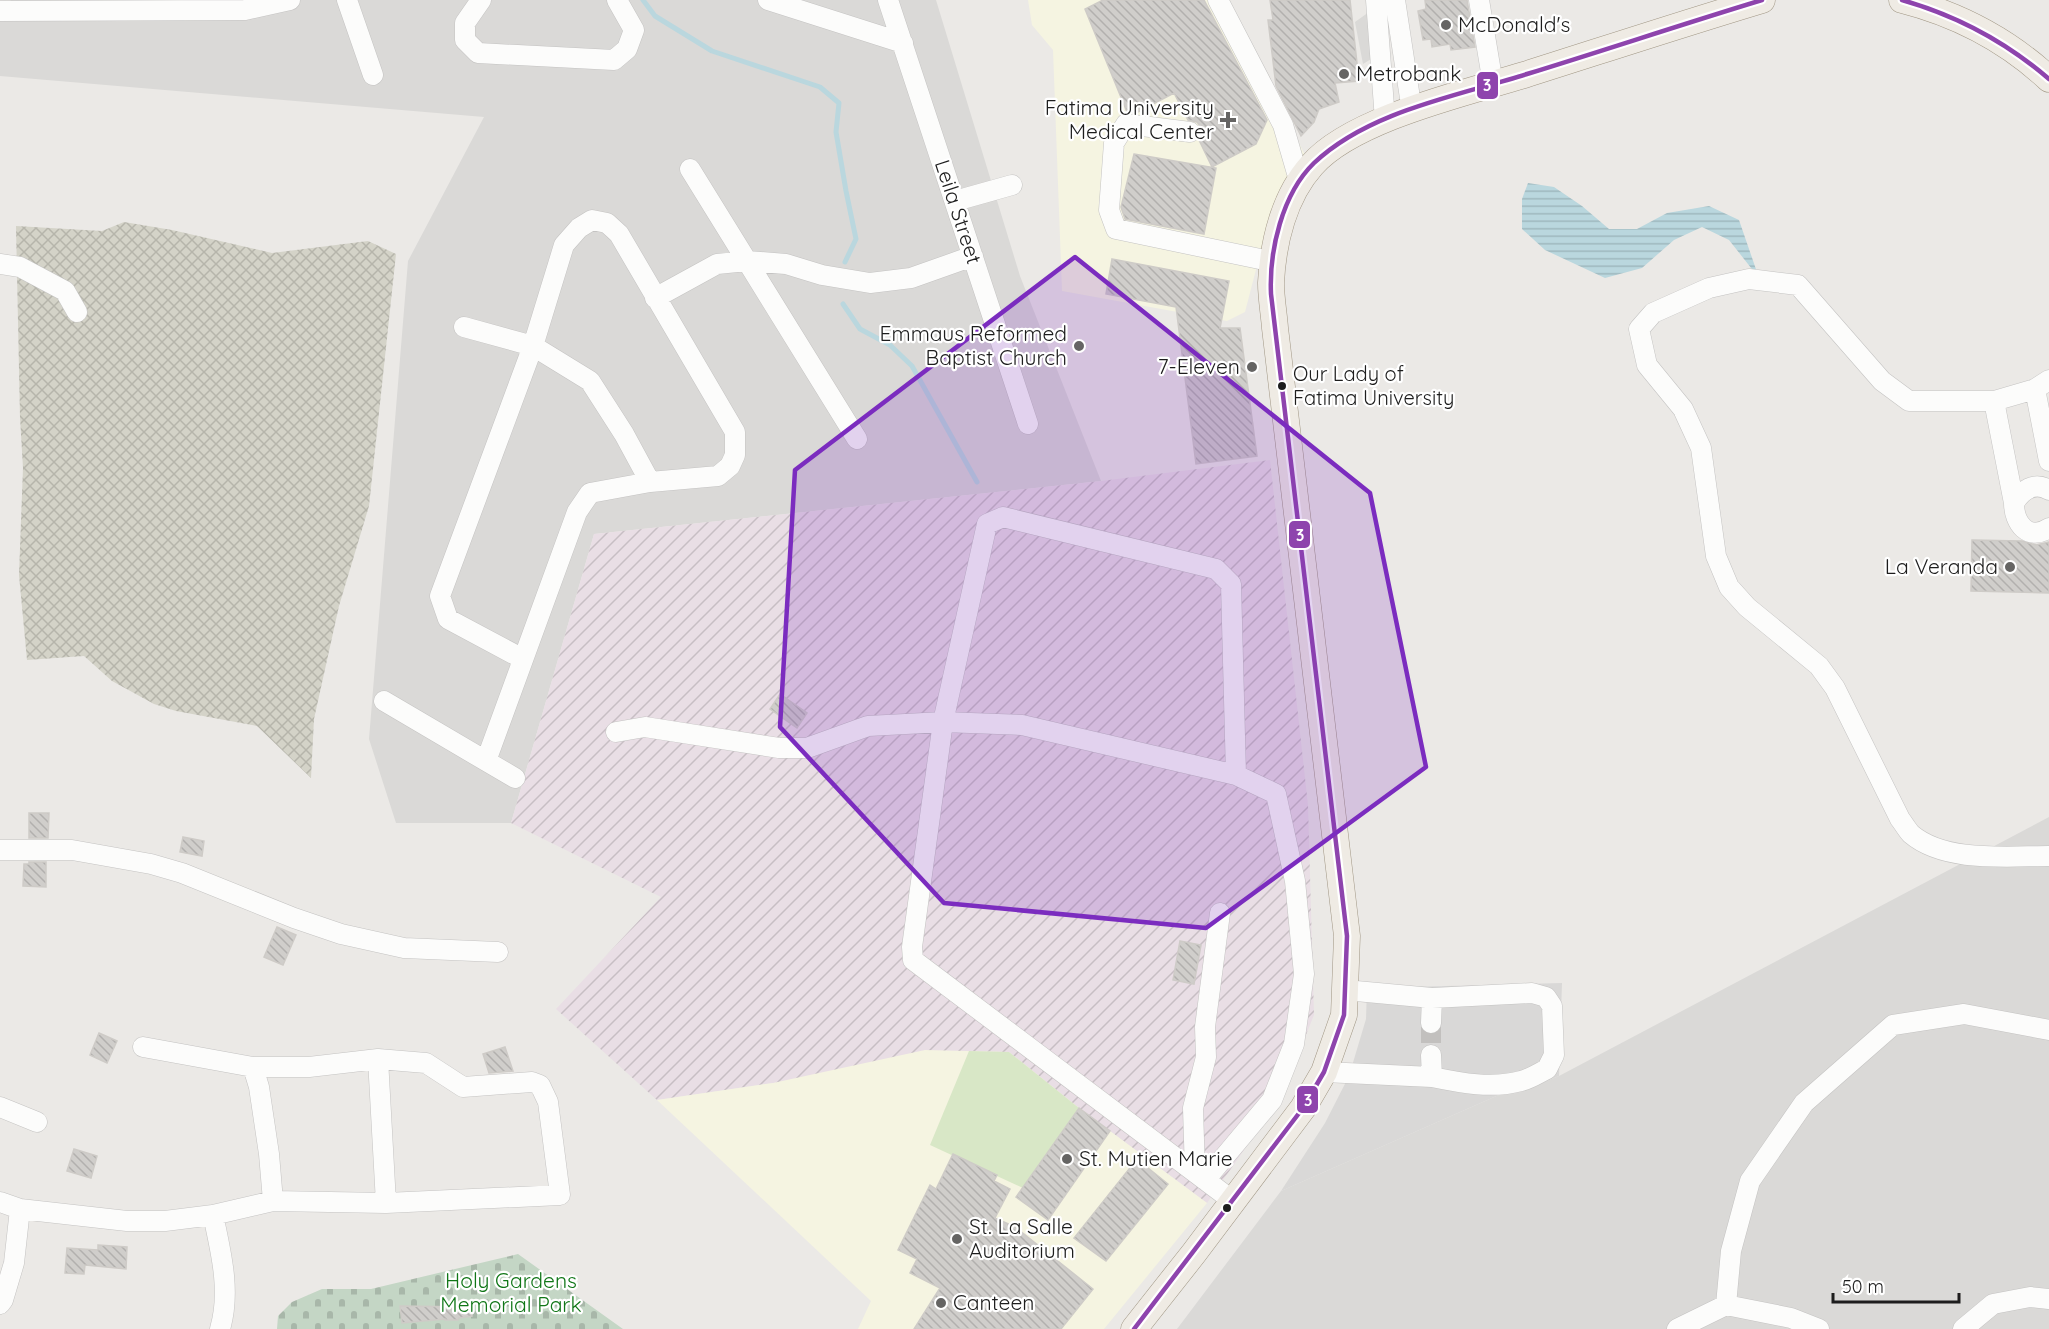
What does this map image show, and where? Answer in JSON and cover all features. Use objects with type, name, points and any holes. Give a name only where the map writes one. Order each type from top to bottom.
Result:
[{"type":"main road","points":[[1134,1329],[1303,1107],[1324,1071],[1344,1015],[1347,936],[1271,284],[1280,228],[1288,203],[1299,180],[1313,163],[1334,146],[1361,130],[1493,84],[1762,0]]},
{"type":"main road","points":[[1902,0],[1990,34],[2010,46],[2049,79]]},
{"type":"street","points":[[0,11],[24,5],[245,10],[290,0]]},
{"type":"street","points":[[347,0],[373,75]]},
{"type":"street","points":[[481,0],[465,23],[465,40],[478,53],[614,60],[627,49],[634,30],[617,0]]},
{"type":"street","points":[[768,0],[903,43]]},
{"type":"street","name":"Leila Street","points":[[888,0],[1028,424]]},
{"type":"street","points":[[1218,0],[1283,125],[1299,180]]},
{"type":"street","points":[[1376,0],[1385,120]]},
{"type":"street","points":[[1395,0],[1412,111]]},
{"type":"street","points":[[1479,0],[1493,84]]},
{"type":"street","points":[[1190,132],[1126,124],[1113,143],[1108,210],[1116,229],[1274,262]]},
{"type":"street","points":[[690,169],[857,439]]},
{"type":"street","points":[[955,201],[1011,185]]},
{"type":"street","points":[[486,761],[577,512],[590,494],[650,482],[718,476],[730,466],[735,455],[735,432],[708,382],[655,298],[619,234],[607,223],[592,220],[579,228],[564,245],[534,346],[440,596],[448,619],[523,659]]},
{"type":"street","points":[[655,298],[717,264],[747,261],[786,264],[822,275],[870,283],[911,278],[973,256]]},
{"type":"street","points":[[0,264],[20,267],[65,291],[77,312]]},
{"type":"street","points":[[2049,461],[2042,385],[1994,401],[1909,401],[1882,381],[1798,285],[1749,279],[1709,288],[1653,313],[1639,329],[1647,365],[1683,409],[1701,448],[1716,556],[1729,587],[1748,607],[1819,666],[1835,688],[1900,819],[1910,834],[1924,843],[1972,856],[2049,856]]},
{"type":"street","points":[[464,327],[534,346],[590,381],[624,434],[650,482]]},
{"type":"street","points":[[1994,401],[2014,503],[2014,516],[2021,527],[2033,533],[2046,531],[2049,528]]},
{"type":"street","points":[[2014,503],[2021,492],[2033,486],[2049,490]]},
{"type":"street","points":[[1233,1201],[913,960],[912,947],[944,722],[987,524],[1003,517],[1216,569],[1231,584],[1236,775]]},
{"type":"street","points":[[384,701],[515,778]]},
{"type":"street","points":[[616,732],[645,727],[779,748],[807,748],[868,726],[944,722],[1022,725],[1236,775],[1276,794],[1295,881],[1304,974],[1294,1044],[1272,1101],[1200,1176]]},
{"type":"street","points":[[0,850],[72,850],[151,864],[182,873],[294,918],[341,934],[404,948],[498,952]]},
{"type":"street","points":[[1200,1176],[1193,1108],[1206,1057],[1205,1027],[1220,913]]},
{"type":"street","points":[[1324,1071],[1432,1077],[1465,1084],[1489,1085],[1522,1081],[1547,1069],[1554,1055],[1552,1006],[1546,997],[1532,993],[1432,998],[1345,990]]},
{"type":"street","points":[[1431,1023],[1432,998]]},
{"type":"street","points":[[1726,1305],[1731,1251],[1750,1181],[1804,1103],[1893,1025],[1964,1014],[2049,1030]]},
{"type":"street","points":[[0,1202],[20,1209],[127,1221],[165,1221],[213,1215],[273,1201],[386,1203],[560,1195],[548,1102],[540,1085],[532,1082],[463,1087],[426,1063],[378,1059],[309,1067],[253,1067],[143,1047]]},
{"type":"street","points":[[1431,1055],[1432,1077]]},
{"type":"street","points":[[378,1059],[386,1203]]},
{"type":"street","points":[[253,1067],[259,1087],[273,1201]]},
{"type":"street","points":[[0,1107],[37,1122]]},
{"type":"street","points":[[0,1304],[14,1263],[20,1209]]},
{"type":"street","points":[[213,1215],[225,1275],[224,1317],[220,1329]]},
{"type":"street","points":[[1963,1329],[1993,1304],[2030,1297],[2049,1299]]},
{"type":"street","points":[[1677,1329],[1726,1305],[1791,1317],[1819,1329]]},
{"type":"highlighted area","points":[[1075,257],[1370,493],[1426,767],[1206,928],[944,903],[780,727],[795,470]]},
{"type":"shaded area","points":[[11,0],[936,0],[1020,276],[1101,481],[594,534],[511,823],[396,823],[369,739],[408,261],[484,117],[0,76],[0,14]]},
{"type":"shaded area","points":[[1028,0],[1227,0],[1306,157],[1276,199],[1245,312],[1227,321],[1062,291],[1053,50],[1032,25]]},
{"type":"shaded area","points":[[1369,12],[1376,56],[1363,64],[1355,22]]},
{"type":"shaded area","points":[[124,222],[172,230],[272,253],[368,241],[396,254],[369,506],[339,606],[314,719],[311,778],[257,726],[176,711],[154,704],[112,681],[84,656],[27,660],[19,575],[23,468],[16,226],[102,231]]},
{"type":"shaded area","points":[[1270,460],[1308,805],[1314,1015],[1281,1097],[1207,1203],[1079,1108],[773,1083],[657,1100],[556,1009],[661,897],[511,823],[594,534],[1101,481]]},
{"type":"shaded area","points":[[2049,817],[2049,1329],[1177,1329],[1281,1191],[1501,1094],[1531,1087],[1559,1076]]},
{"type":"shaded area","points":[[1562,983],[1559,1076],[1531,1087],[1501,1094],[1281,1191],[1325,1123],[1349,1076],[1366,1019],[1367,988]]},
{"type":"shaded area","points":[[925,1050],[1009,1052],[1079,1108],[1207,1203],[1104,1329],[858,1329],[871,1301],[657,1100],[773,1083]]},
{"type":"green space","points":[[969,1051],[1009,1052],[1079,1108],[1023,1188],[930,1145]]},
{"type":"green space","name":"Holy Gardens Memorial Park","points":[[518,1254],[623,1329],[277,1329],[278,1316],[292,1302],[322,1289],[371,1289]]},
{"type":"water","points":[[1528,183],[1554,187],[1582,206],[1609,229],[1637,229],[1667,213],[1709,206],[1739,220],[1759,278],[1729,240],[1702,227],[1674,240],[1642,268],[1605,278],[1545,250],[1522,229],[1522,199]]},
{"type":"building","points":[[1103,0],[1204,0],[1267,120],[1256,144],[1212,167],[1199,140],[1202,134],[1201,127],[1197,122],[1188,120],[1174,93],[1136,113],[1127,112],[1085,9]]},
{"type":"building","points":[[1270,0],[1350,0],[1359,81],[1335,83],[1339,102],[1319,109],[1314,122],[1301,136],[1276,86],[1268,20],[1273,20]]},
{"type":"building","name":"McDonald's","points":[[1425,0],[1467,0],[1475,47],[1451,50],[1450,44],[1432,47],[1431,39],[1423,40],[1418,11],[1426,9]]},
{"type":"building","points":[[1134,154],[1216,168],[1204,234],[1125,219],[1121,207]]},
{"type":"building","points":[[1112,259],[1229,281],[1220,328],[1240,328],[1257,456],[1196,464],[1176,307],[1106,294]]},
{"type":"building","name":"La Veranda","points":[[1972,540],[2022,541],[2036,545],[2049,542],[2049,593],[1971,591]]},
{"type":"building","points":[[780,694],[807,713],[797,728],[770,709]]},
{"type":"building","points":[[29,813],[49,813],[48,838],[29,838]]},
{"type":"building","points":[[183,837],[204,841],[202,856],[180,852]]},
{"type":"building","points":[[29,862],[46,862],[46,887],[23,886],[24,864],[29,864]]},
{"type":"building","points":[[277,927],[296,935],[283,965],[264,957]]},
{"type":"building","points":[[1180,941],[1201,945],[1194,984],[1173,980]]},
{"type":"building","points":[[99,1033],[117,1041],[107,1063],[90,1055]]},
{"type":"building","points":[[505,1047],[513,1071],[489,1073],[483,1054]]},
{"type":"building","name":"St. Mutien Marie","points":[[1079,1108],[1110,1131],[1048,1220],[1016,1197]]},
{"type":"building","points":[[74,1149],[97,1156],[91,1178],[67,1171]]},
{"type":"building","points":[[953,1154],[997,1175],[994,1181],[1010,1189],[995,1218],[1015,1227],[1093,1289],[1061,1329],[914,1329],[940,1288],[910,1273],[917,1259],[898,1250],[930,1185],[936,1189]]},
{"type":"building","points":[[1137,1159],[1168,1184],[1106,1261],[1074,1238]]},
{"type":"building","points":[[98,1245],[127,1247],[126,1269],[85,1265],[84,1274],[65,1273],[67,1248],[98,1250]]},
{"type":"building","points":[[400,1306],[471,1307],[472,1316],[458,1320],[402,1323]]},
{"type":"waterway","points":[[643,0],[655,16],[712,51],[820,87],[839,103],[836,132],[856,239],[845,262]]},
{"type":"waterway","points":[[843,304],[860,329],[890,345],[912,366],[977,482]]},
{"type":"tunnel","points":[[1431,1023],[1431,1055]]},
{"type":"transit line","name":"3","points":[[1134,1329],[1303,1108],[1324,1072],[1344,1015],[1347,936],[1271,294],[1275,242],[1294,190],[1314,163],[1336,145],[1387,118],[1443,98],[1762,0]]},
{"type":"transit line","name":"3","points":[[1902,0],[1923,6],[1980,31],[2015,53],[2049,79]]},
{"type":"place","name":"McDonald's","points":[[1446,25]]},
{"type":"place","name":"Metrobank","points":[[1344,74]]},
{"type":"place","name":"Fatima University Medical Center","points":[[1228,120]]},
{"type":"place","name":"Emmaus Reformed Baptist Church","points":[[1079,346]]},
{"type":"place","name":"7-Eleven","points":[[1252,367]]},
{"type":"place","name":"Our Lady of Fatima University","points":[[1282,386]]},
{"type":"place","name":"La Veranda","points":[[2010,567]]},
{"type":"place","name":"St. Mutien Marie","points":[[1067,1159]]},
{"type":"place","name":"St. La Salle Auditorium","points":[[957,1239]]},
{"type":"place","name":"Canteen","points":[[941,1303]]}]
